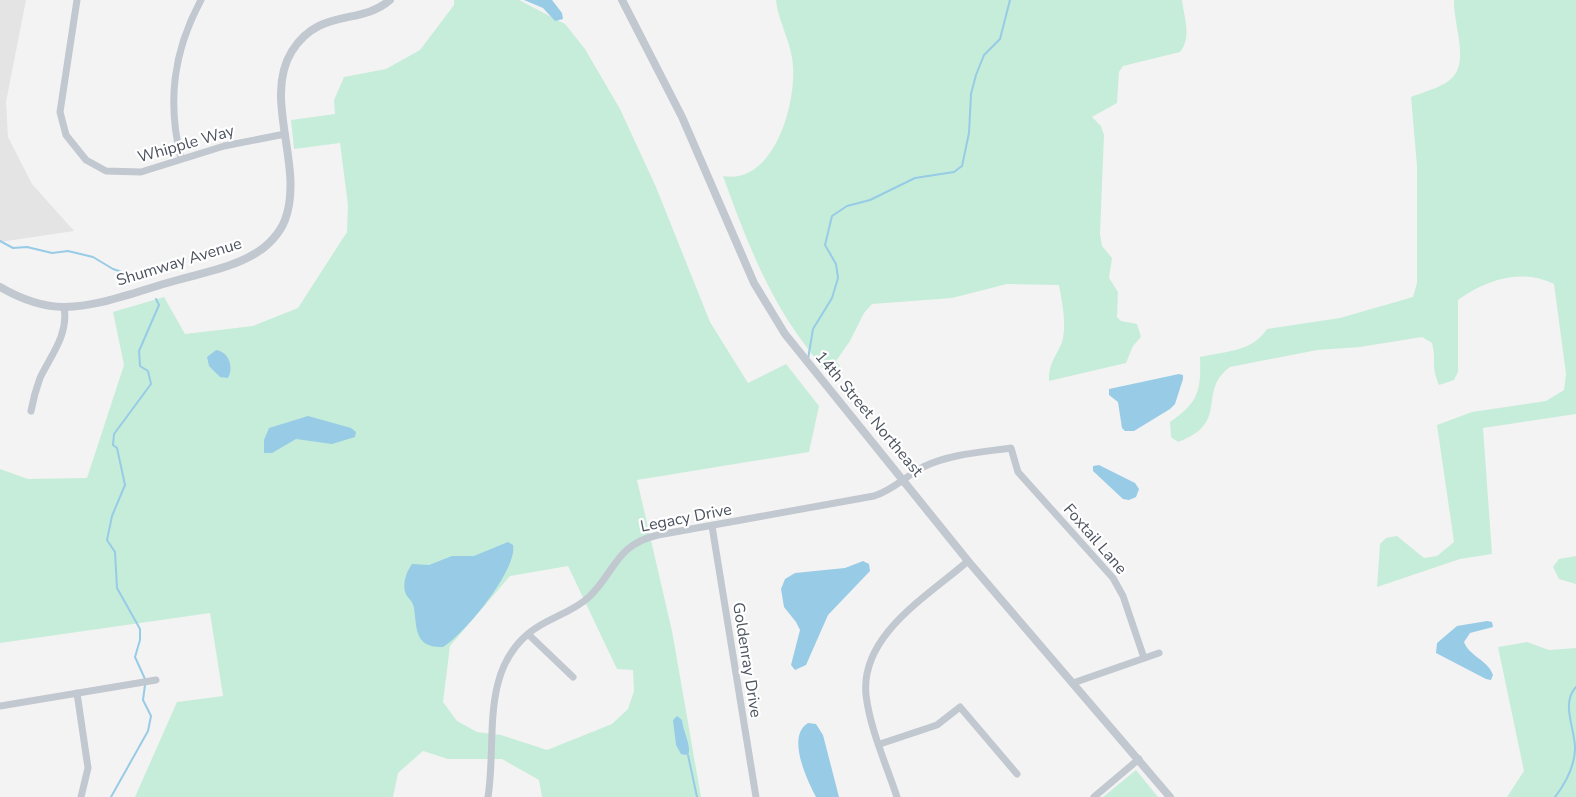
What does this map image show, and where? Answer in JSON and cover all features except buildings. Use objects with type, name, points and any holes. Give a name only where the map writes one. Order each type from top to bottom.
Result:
[{"type":"street","name":"Whipple Way","points":[[77,0],[61,100],[62,125],[73,146],[86,160],[117,173],[141,172],[244,141],[285,134]]},
{"type":"street","points":[[182,159],[174,125],[173,84],[183,40],[201,0]]},
{"type":"street","name":"Shumway Avenue","points":[[0,287],[36,303],[64,307],[100,302],[221,267],[264,248],[279,231],[288,212],[290,183],[282,76],[298,42],[323,22],[377,8],[390,0]]},
{"type":"street","name":"14th Street Northeast","points":[[622,0],[682,117],[765,303],[802,357],[904,478],[968,561],[1170,797]]},
{"type":"street","points":[[31,411],[40,378],[59,345],[66,314],[64,307]]},
{"type":"street","name":"Legacy Drive","points":[[488,797],[497,683],[511,652],[528,633],[583,603],[623,551],[632,544],[658,535],[874,496],[890,490],[904,478],[940,460],[1011,448]]},
{"type":"street","name":"Foxtail Lane","points":[[1011,448],[1018,472],[1113,578],[1123,596],[1144,658]]},
{"type":"street","name":"Goldenray Drive","points":[[712,526],[756,797]]},
{"type":"street","points":[[897,797],[869,708],[866,683],[874,649],[888,629],[968,561]]},
{"type":"street","points":[[528,633],[573,677]]},
{"type":"street","points":[[1073,682],[1159,653]]},
{"type":"street","points":[[0,705],[156,680]]},
{"type":"street","points":[[77,693],[88,768],[81,797]]},
{"type":"street","points":[[880,744],[937,725],[960,707],[1017,774]]},
{"type":"street","points":[[1094,797],[1139,759]]},
{"type":"shaded area","points":[[0,0],[26,0],[6,102],[8,137],[32,184],[74,231],[0,242]]},
{"type":"green space","points":[[454,0],[519,0],[565,24],[585,49],[620,109],[656,187],[710,322],[748,383],[786,364],[819,406],[809,452],[637,480],[672,631],[701,797],[542,797],[539,780],[502,759],[448,759],[423,751],[398,773],[393,797],[135,797],[177,702],[223,696],[210,613],[0,643],[0,469],[28,479],[87,478],[124,365],[113,312],[164,297],[185,334],[253,326],[298,308],[347,232],[348,205],[340,143],[294,149],[291,120],[335,114],[334,100],[344,77],[386,69],[420,50],[454,5]],"holes":[[[568,566],[617,669],[633,670],[634,691],[628,709],[612,724],[547,750],[501,735],[477,732],[457,721],[443,702],[450,646],[510,576]]]},
{"type":"green space","points":[[776,0],[1182,0],[1186,40],[1180,52],[1123,66],[1119,72],[1117,103],[1092,117],[1101,126],[1104,135],[1100,234],[1102,246],[1112,258],[1109,278],[1118,292],[1117,317],[1121,321],[1137,324],[1141,337],[1133,346],[1126,363],[1049,381],[1049,374],[1062,342],[1064,328],[1059,285],[1007,284],[952,298],[872,304],[864,313],[850,341],[836,361],[843,371],[841,376],[833,381],[797,334],[774,297],[746,237],[723,176],[741,175],[757,167],[770,154],[787,116],[793,75],[792,58]]},
{"type":"green space","points":[[1454,0],[1576,0],[1576,414],[1483,428],[1492,554],[1460,559],[1377,587],[1380,544],[1386,538],[1397,536],[1424,558],[1437,556],[1454,542],[1437,425],[1472,412],[1546,401],[1564,390],[1566,374],[1554,284],[1529,277],[1504,278],[1480,287],[1458,300],[1458,372],[1454,380],[1439,385],[1435,372],[1432,343],[1422,337],[1360,347],[1317,350],[1230,367],[1220,377],[1215,387],[1209,417],[1204,426],[1178,442],[1171,437],[1170,422],[1187,408],[1196,395],[1200,379],[1200,357],[1229,352],[1246,346],[1261,337],[1267,329],[1340,318],[1413,297],[1417,283],[1417,166],[1411,97],[1444,84],[1453,77],[1458,69],[1460,51]]},
{"type":"green space","points":[[1576,556],[1576,584],[1559,579],[1553,567],[1559,559]]},
{"type":"green space","points":[[1527,642],[1549,650],[1576,648],[1576,797],[1507,797],[1524,771],[1498,647]]},
{"type":"green space","points":[[1136,770],[1158,797],[1103,797]]},
{"type":"water","points":[[524,0],[552,0],[562,13],[563,19],[555,21],[543,8]]},
{"type":"water","points":[[216,350],[224,354],[229,361],[228,378],[220,377],[209,366],[207,357]]},
{"type":"water","points":[[1183,375],[1183,379],[1175,404],[1170,409],[1134,431],[1125,431],[1122,428],[1118,402],[1109,395],[1109,389]]},
{"type":"water","points":[[308,416],[351,428],[356,432],[355,437],[332,444],[296,439],[272,453],[264,453],[264,440],[269,428]]},
{"type":"water","points":[[1099,465],[1135,483],[1139,489],[1136,497],[1129,500],[1123,499],[1093,471],[1093,466]]},
{"type":"water","points":[[508,542],[513,545],[507,569],[499,585],[476,616],[443,647],[427,644],[422,640],[417,629],[414,606],[404,588],[406,575],[412,564],[429,565],[452,556],[474,556]]},
{"type":"water","points":[[863,561],[869,564],[870,571],[828,615],[806,665],[795,670],[791,665],[800,630],[784,607],[781,589],[785,579],[795,573],[845,568]]},
{"type":"water","points":[[1492,622],[1493,627],[1470,633],[1464,642],[1466,647],[1491,670],[1493,675],[1491,680],[1436,653],[1437,643],[1457,626]]},
{"type":"water","points":[[677,716],[682,720],[688,745],[689,753],[686,755],[681,754],[676,745],[673,720]]},
{"type":"water","points":[[808,723],[816,724],[823,735],[839,797],[816,797],[808,780],[798,748],[802,729]]},
{"type":"waterway","points":[[808,359],[813,329],[832,298],[838,278],[836,264],[825,245],[832,216],[847,206],[870,200],[915,178],[954,172],[962,166],[969,133],[971,94],[976,75],[984,55],[1000,39],[1010,0]]},
{"type":"waterway","points":[[0,241],[13,248],[27,247],[52,253],[68,251],[93,257],[113,269],[143,279]]},
{"type":"waterway","points":[[145,679],[135,657],[140,640],[140,629],[117,588],[115,552],[107,540],[112,516],[125,485],[117,448],[113,445],[114,434],[151,384],[148,371],[140,366],[139,351],[159,305],[156,299]]},
{"type":"waterway","points":[[111,797],[148,731],[151,716],[143,700],[145,685]]},
{"type":"waterway","points":[[1555,797],[1573,763],[1575,742],[1569,701],[1576,687]]},
{"type":"waterway","points":[[688,755],[697,797]]}]
